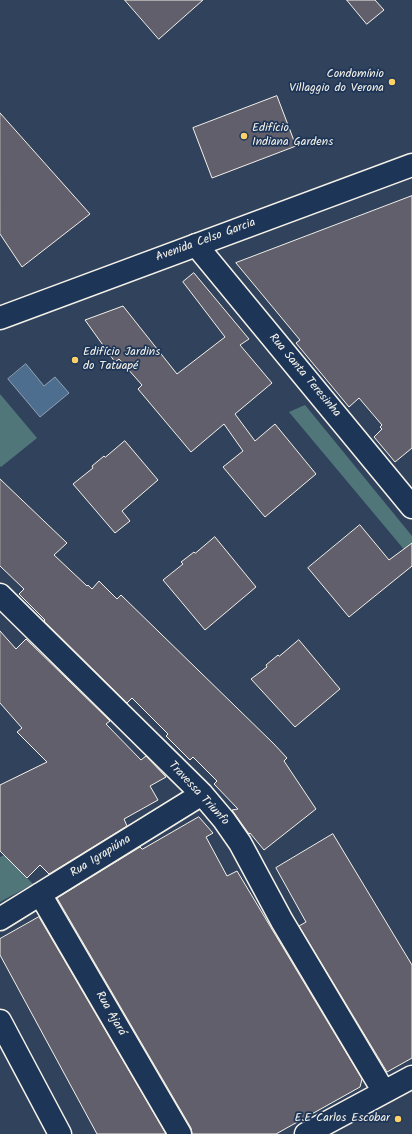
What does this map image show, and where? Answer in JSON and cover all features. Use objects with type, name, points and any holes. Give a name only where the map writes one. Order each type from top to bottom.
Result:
[{"type":"street","name":"Avenida Celso Garcia","points":[[0,318],[412,165]]},
{"type":"street","name":"Rua Santa Teresinha","points":[[196,245],[412,507]]},
{"type":"street","name":"Travessa Triunfo","points":[[0,595],[202,794],[224,820],[240,843],[282,920],[384,1092]]},
{"type":"street","name":"Rua Igrapiúna","points":[[0,919],[202,794]]},
{"type":"street","name":"Rua Ajará","points":[[40,894],[180,1134]]},
{"type":"street","points":[[2,1029],[60,1134]]},
{"type":"street","points":[[306,1134],[412,1077]]},
{"type":"green space","points":[[0,394],[37,438],[1,467],[0,466]]},
{"type":"green space","points":[[305,405],[412,536],[412,559],[289,412]]},
{"type":"green space","points":[[4,855],[33,884],[0,902],[0,857]]},
{"type":"water","points":[[26,364],[44,386],[55,377],[69,393],[40,417],[8,379]]},
{"type":"building","points":[[125,0],[203,0],[159,39]]},
{"type":"building","points":[[347,0],[375,0],[384,10],[367,24]]},
{"type":"building","name":"Edifício Indiana Gardens","points":[[277,96],[296,146],[212,178],[193,128]]},
{"type":"building","points":[[0,113],[90,214],[22,267],[0,234]]},
{"type":"building","points":[[412,196],[412,448],[395,462],[374,437],[382,429],[380,427],[382,425],[359,398],[349,407],[296,343],[300,340],[236,263]]},
{"type":"building","points":[[194,273],[249,339],[240,345],[272,383],[235,414],[255,441],[275,424],[316,474],[265,517],[223,467],[243,451],[224,424],[191,452],[138,389],[142,385],[119,359],[115,362],[85,320],[123,306],[177,374],[225,337],[183,282]]},
{"type":"building","points":[[125,441],[158,480],[122,511],[130,521],[115,533],[73,484],[93,468],[92,466],[104,456],[105,457]]},
{"type":"building","points":[[0,479],[67,543],[54,555],[92,589],[99,581],[117,599],[121,595],[274,744],[287,758],[284,761],[316,809],[264,850],[250,833],[249,834],[232,810],[238,809],[214,784],[217,781],[193,757],[190,760],[166,736],[168,734],[132,698],[127,703],[44,621],[45,620],[19,594],[24,589],[0,566]]},
{"type":"building","points":[[360,525],[389,560],[412,543],[412,566],[349,617],[308,568]]},
{"type":"building","points":[[215,537],[256,587],[205,630],[163,580],[183,564],[181,562]]},
{"type":"building","points":[[0,631],[16,649],[26,639],[110,721],[106,724],[141,760],[146,756],[166,777],[150,786],[158,800],[124,819],[127,826],[49,874],[40,865],[27,878],[0,851],[0,785],[47,762],[17,732],[22,728],[0,703]]},
{"type":"building","points":[[299,640],[340,689],[295,727],[251,679],[267,667],[266,665],[278,655],[279,656]]},
{"type":"building","points":[[199,817],[213,833],[206,837],[227,876],[237,871],[362,1079],[360,1087],[276,1134],[192,1134],[191,1128],[57,898],[140,847],[142,849]]},
{"type":"building","points":[[333,834],[412,965],[412,1058],[387,1072],[299,926],[306,922],[276,868]]},
{"type":"building","points":[[39,917],[166,1134],[97,1134],[0,955],[0,939]]},
{"type":"place","name":"Condomínio Villaggio do Verona","points":[[392,82]]},
{"type":"place","name":"Edifício Indiana Gardens","points":[[244,136]]},
{"type":"place","name":"Edifício Jardins do Tatuapé","points":[[75,360]]},
{"type":"place","name":"E.E Carlos Escobar","points":[[398,1119]]}]
